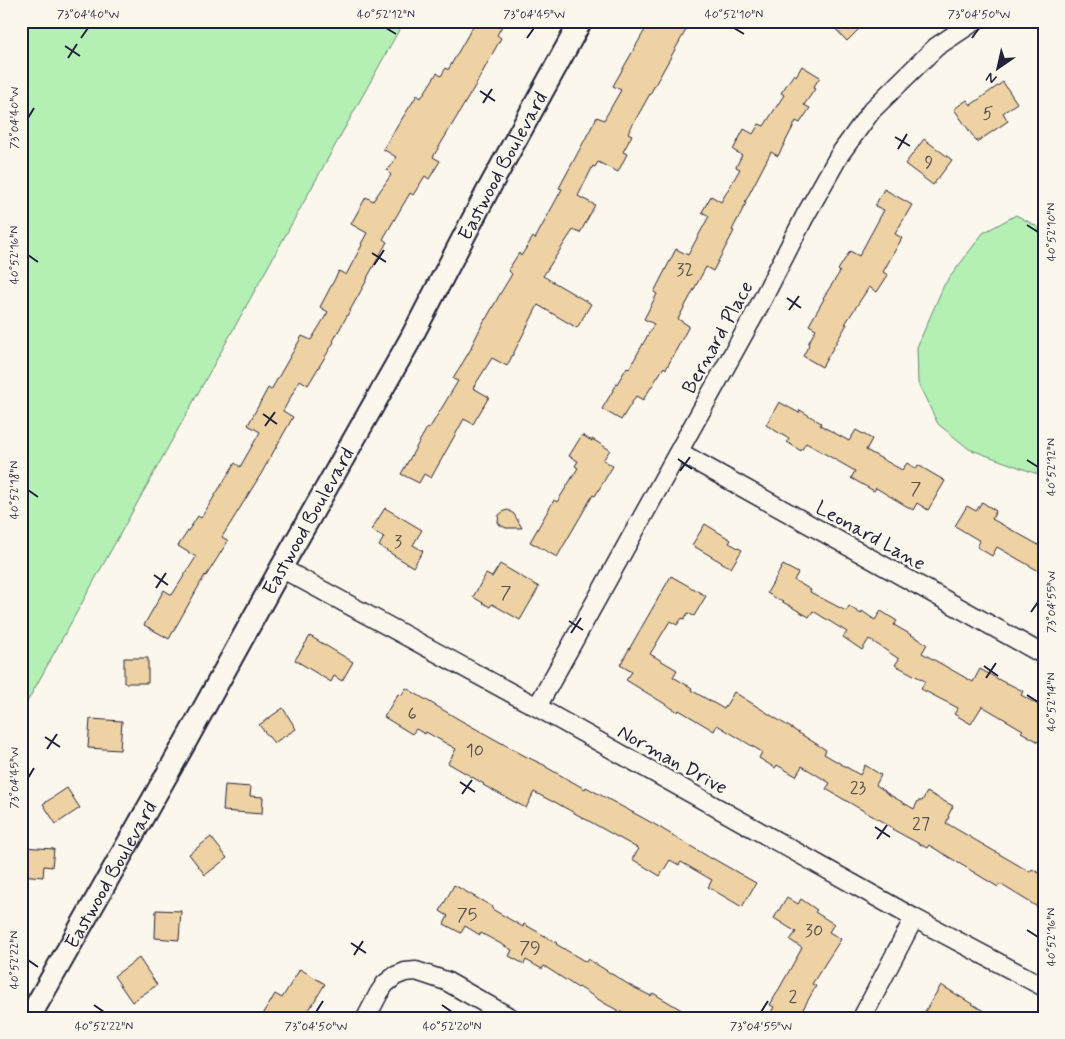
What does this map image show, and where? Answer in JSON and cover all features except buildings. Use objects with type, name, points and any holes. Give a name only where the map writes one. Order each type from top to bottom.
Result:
[{"type":"street","name":"Eastwood Boulevard","points":[[29,1018],[409,342],[487,192],[581,21]]},
{"type":"street","name":"Bernard Place","points":[[537,707],[757,310],[805,216],[840,154],[872,110],[944,41],[975,21]]},
{"type":"street","name":"Leonard Lane","points":[[678,452],[1044,655]]},
{"type":"street","name":"Norman Drive","points":[[281,568],[537,707],[914,918],[1044,987]]},
{"type":"street","points":[[862,1018],[914,918]]},
{"type":"street","points":[[366,1018],[385,984],[395,976],[405,972],[416,971],[446,981],[511,1018]]},
{"type":"green space","points":[[21,21],[404,21],[21,713]]},
{"type":"green space","points":[[1016,215],[1038,227],[1044,252],[1044,473],[1040,475],[969,449],[938,424],[918,383],[917,347],[944,285],[983,233]]}]
